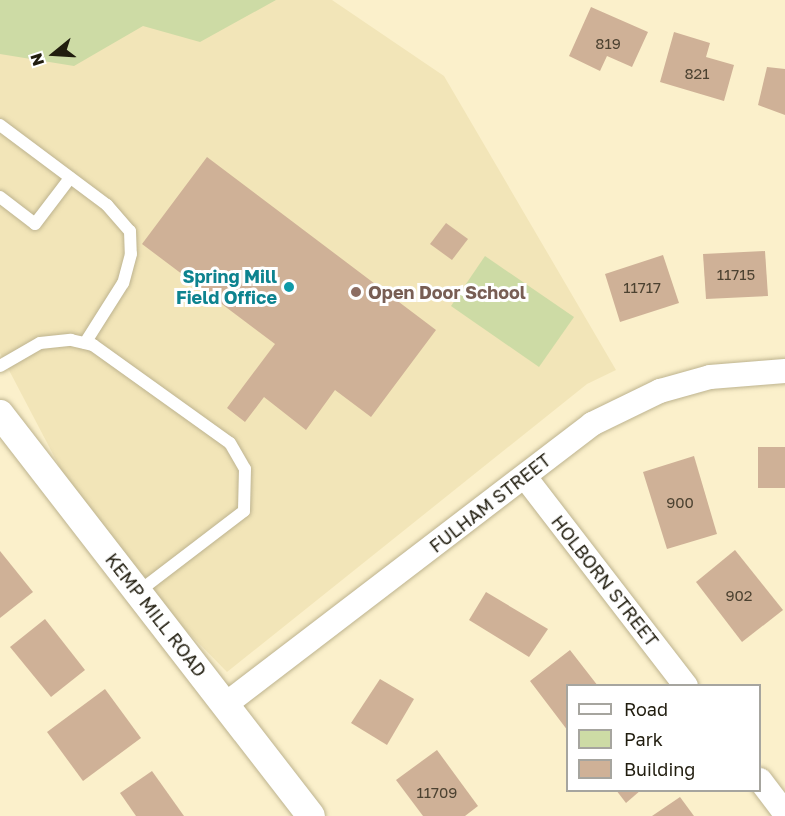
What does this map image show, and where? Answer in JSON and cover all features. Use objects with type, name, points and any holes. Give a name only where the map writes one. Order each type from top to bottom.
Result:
[{"type":"street","name":"FULHAM STREET","points":[[226,704],[592,424],[660,391],[710,377],[785,372]]},
{"type":"street","name":"KEMP MILL ROAD","points":[[0,414],[311,816]]},
{"type":"street","name":"HOLBORN STREET","points":[[525,477],[684,684]]},
{"type":"street","points":[[761,783],[785,813]]},
{"type":"lane","points":[[0,125],[107,206],[130,231],[131,254],[123,283],[85,343]]},
{"type":"lane","points":[[0,197],[35,224],[70,178]]},
{"type":"lane","points":[[0,366],[40,343],[85,343],[230,443],[245,469],[249,494],[244,511],[138,592]]},
{"type":"shaded area","points":[[0,0],[332,0],[444,76],[616,370],[587,384],[227,672],[98,540],[0,353]]},
{"type":"green space","points":[[0,0],[276,0],[200,42],[143,26],[74,66],[0,54]]},
{"type":"green space","points":[[485,256],[574,317],[539,367],[451,306]]},
{"type":"building","points":[[591,7],[648,32],[632,67],[607,56],[600,71],[569,56]]},
{"type":"building","points":[[674,32],[710,43],[706,57],[734,65],[724,101],[660,82]]},
{"type":"building","points":[[767,67],[785,69],[785,115],[758,105]]},
{"type":"building","name":"Spring Mill Field Office","points":[[207,157],[436,330],[371,417],[335,390],[306,430],[264,397],[245,422],[227,408],[275,344],[142,244]]},
{"type":"building","points":[[446,223],[468,239],[452,260],[430,244]]},
{"type":"building","points":[[765,251],[768,296],[706,299],[703,254]]},
{"type":"building","points":[[663,255],[679,303],[620,322],[605,274]]},
{"type":"building","points":[[758,447],[785,447],[785,488],[758,488]]},
{"type":"building","points":[[694,456],[717,534],[667,549],[643,472]]},
{"type":"building","points":[[735,550],[783,610],[742,642],[696,582]]},
{"type":"building","points":[[0,551],[33,592],[0,618]]},
{"type":"building","points":[[486,592],[548,629],[529,657],[469,620]]},
{"type":"building","points":[[45,619],[85,670],[51,697],[10,647]]},
{"type":"building","points":[[570,650],[596,684],[566,684],[566,728],[530,681]]},
{"type":"building","points":[[380,679],[414,699],[387,745],[351,723]]},
{"type":"building","points":[[105,689],[141,738],[83,781],[47,732]]},
{"type":"building","points":[[437,750],[478,806],[465,816],[423,816],[396,780]]},
{"type":"building","points":[[152,771],[184,816],[136,816],[120,793]]},
{"type":"building","points":[[618,792],[639,792],[626,803]]},
{"type":"building","points":[[680,797],[694,816],[652,816]]},
{"type":"place","name":"Spring Mill Field Office","points":[[289,287]]},
{"type":"place","name":"Open Door School","points":[[356,292]]}]
